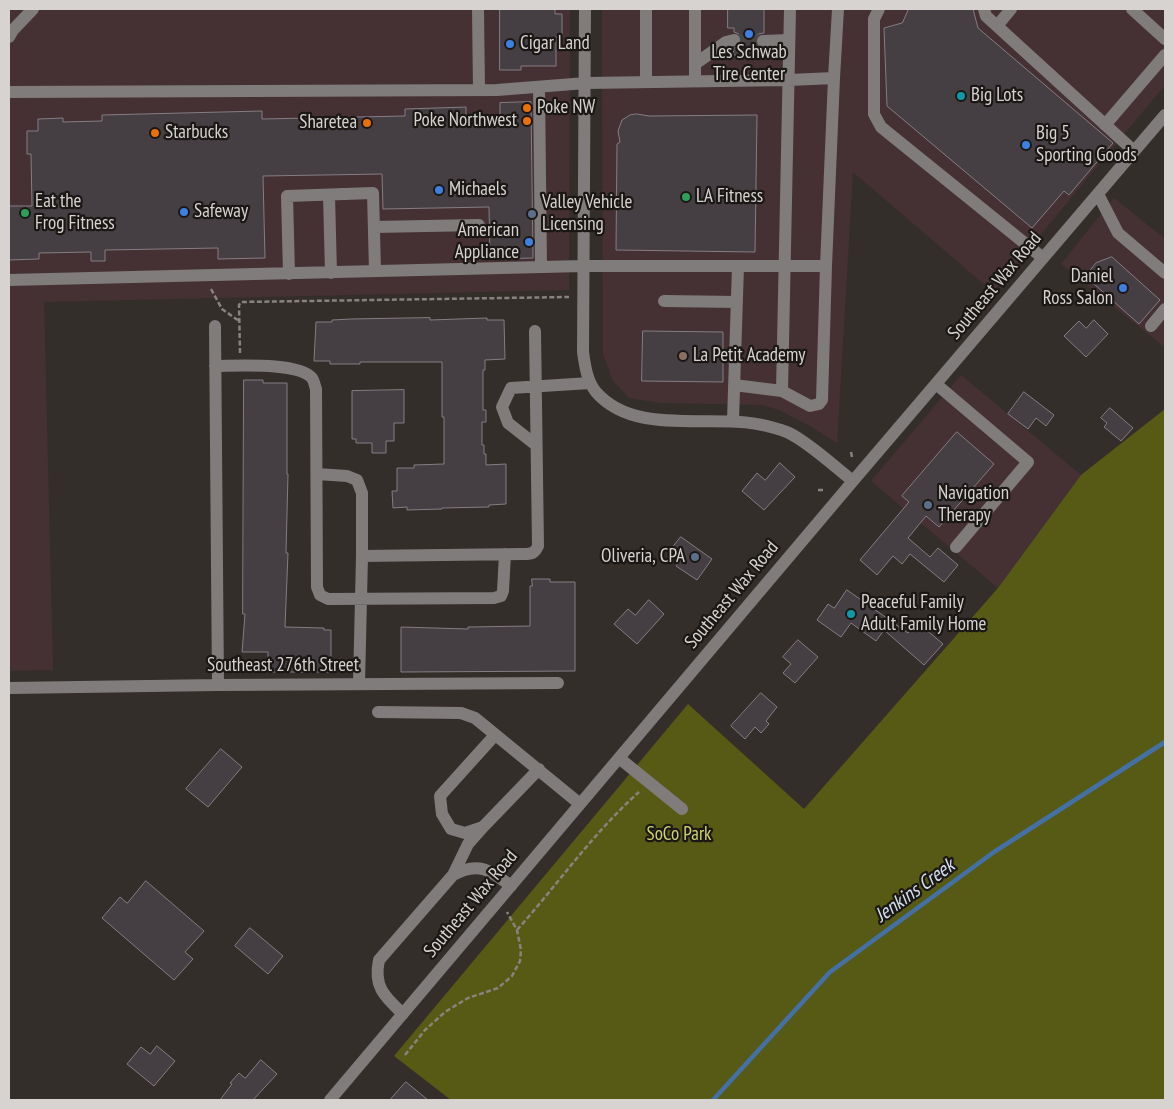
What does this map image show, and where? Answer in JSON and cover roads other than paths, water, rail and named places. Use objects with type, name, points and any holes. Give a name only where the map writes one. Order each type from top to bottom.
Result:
[{"type":"street","points":[[9,38],[13,30],[33,9]]},
{"type":"street","points":[[478,9],[479,90]]},
{"type":"street","points":[[585,9],[583,352],[585,368],[593,387],[609,403],[623,412],[641,417],[661,420],[733,421],[766,426],[789,433],[853,481]]},
{"type":"street","points":[[646,9],[646,82]]},
{"type":"street","points":[[695,9],[695,81]]},
{"type":"street","points":[[782,391],[790,9]]},
{"type":"street","points":[[734,385],[782,391],[810,406],[819,404],[822,400],[838,9]]},
{"type":"street","points":[[879,9],[874,19],[874,114],[880,127],[1043,258]]},
{"type":"street","points":[[984,9],[986,16],[1134,151]]},
{"type":"street","points":[[997,26],[1011,9]]},
{"type":"street","points":[[1132,9],[1165,39]]},
{"type":"street","points":[[695,64],[726,42],[734,40]]},
{"type":"street","points":[[763,41],[789,40]]},
{"type":"street","points":[[1105,124],[1165,56]]},
{"type":"street","points":[[9,92],[479,90],[586,83],[834,78]]},
{"type":"street","points":[[539,87],[541,267]]},
{"type":"street","name":"Southeast Wax Road","points":[[330,1100],[1165,115]]},
{"type":"street","points":[[289,274],[287,196],[329,194],[373,193],[375,271]]},
{"type":"street","points":[[329,194],[331,272]]},
{"type":"street","points":[[1098,194],[1118,233],[1165,272]]},
{"type":"street","points":[[374,227],[478,225]]},
{"type":"street","points":[[9,280],[583,266],[826,266]]},
{"type":"street","points":[[733,421],[738,266]]},
{"type":"street","points":[[664,301],[737,302]]},
{"type":"street","points":[[1151,326],[1165,309]]},
{"type":"street","points":[[215,326],[218,685]]},
{"type":"street","points":[[362,556],[532,554],[536,551],[538,546],[535,331]]},
{"type":"street","points":[[215,366],[291,368],[303,372],[312,379],[316,389],[317,587],[320,596],[328,599],[361,600],[494,598],[501,596],[504,591],[505,554]]},
{"type":"street","points":[[936,384],[1028,462],[956,547]]},
{"type":"street","points":[[536,445],[508,422],[502,407],[511,388],[536,386],[593,387]]},
{"type":"street","points":[[316,474],[347,476],[357,480],[362,492],[359,684]]},
{"type":"street","name":"Southeast 276th Street","points":[[9,688],[558,683]]},
{"type":"street","points":[[378,712],[461,712],[475,718],[580,804]]},
{"type":"street","points":[[483,827],[465,833],[451,829],[442,814],[440,796],[495,735]]},
{"type":"street","points":[[619,758],[682,810]]},
{"type":"street","points":[[403,1014],[382,994],[378,984],[377,969],[379,960],[453,875],[468,844],[539,769]]},
{"type":"street","points":[[453,875],[465,869],[479,869],[492,872],[510,886]]},
{"type":"waterway","name":"Jenkins Creek","points":[[713,1100],[830,972],[994,852],[1165,742]]},
{"type":"tunnel","points":[[734,40],[763,41]]},
{"type":"place","name":"Les Schwab Tire Center","points":[[749,34]]},
{"type":"place","name":"Cigar Land","points":[[510,44]]},
{"type":"place","name":"Big Lots","points":[[961,96]]},
{"type":"place","name":"Poke NW","points":[[527,108]]},
{"type":"place","name":"Poke Northwest","points":[[527,121]]},
{"type":"place","name":"Sharetea","points":[[367,123]]},
{"type":"place","name":"Starbucks","points":[[155,133]]},
{"type":"place","name":"Big 5 Sporting Goods","points":[[1026,145]]},
{"type":"place","name":"Michaels","points":[[439,190]]},
{"type":"place","name":"LA Fitness","points":[[686,197]]},
{"type":"place","name":"Safeway","points":[[184,212]]},
{"type":"place","name":"Eat the Frog Fitness","points":[[25,213]]},
{"type":"place","name":"Valley Vehicle Licensing","points":[[532,214]]},
{"type":"place","name":"American Appliance","points":[[529,242]]},
{"type":"place","name":"Daniel Ross Salon","points":[[1123,288]]},
{"type":"place","name":"La Petit Academy","points":[[683,356]]},
{"type":"place","name":"Navigation Therapy","points":[[928,505]]},
{"type":"place","name":"Oliveria, CPA","points":[[695,557]]},
{"type":"place","name":"Peaceful Family Adult Family Home","points":[[851,614]]},
{"type":"park label","name":"SoCo Park","points":[[679,835]]}]
